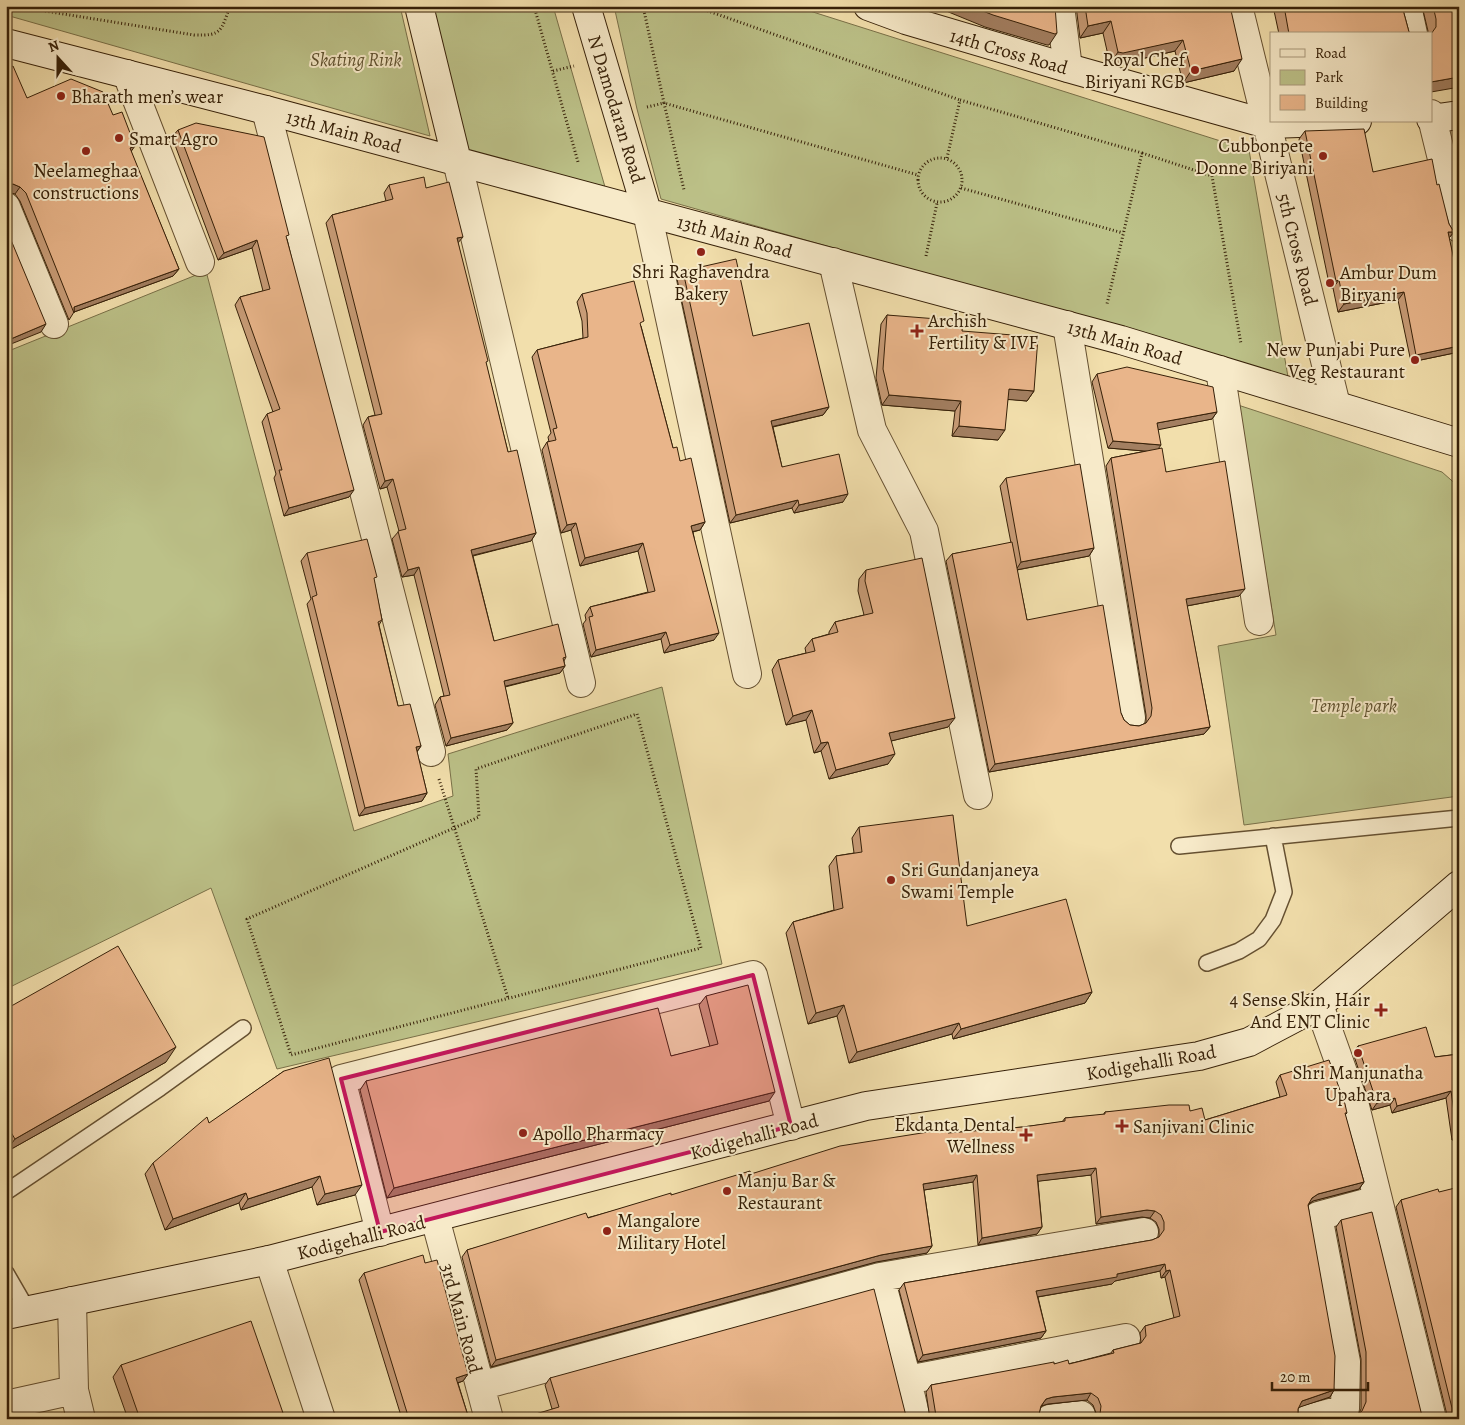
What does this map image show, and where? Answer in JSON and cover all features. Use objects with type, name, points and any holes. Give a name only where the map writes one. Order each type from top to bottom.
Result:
[{"type":"street","points":[[419,6],[581,683]]},
{"type":"street","name":"N Damodaran Road","points":[[586,6],[648,212],[747,674]]},
{"type":"street","name":"14th Cross Road","points":[[868,6],[906,13],[1068,68],[1267,124],[1327,122]]},
{"type":"street","points":[[1060,6],[1068,68]]},
{"type":"street","name":"5th Cross Road","points":[[1238,6],[1336,405]]},
{"type":"street","points":[[1407,6],[1413,32]]},
{"type":"street","name":"13th Main Road","points":[[6,42],[1067,325],[1459,443]]},
{"type":"street","points":[[127,74],[200,262]]},
{"type":"street","points":[[266,110],[431,752]]},
{"type":"street","points":[[1459,115],[1432,117],[1459,228]]},
{"type":"street","points":[[6,207],[54,324]]},
{"type":"street","points":[[833,262],[872,430],[924,531],[978,795]]},
{"type":"street","points":[[1067,325],[1131,718]]},
{"type":"street","points":[[1220,370],[1259,621]]},
{"type":"street","name":"Kodigehalli Road","points":[[17,1313],[269,1260],[866,1106],[1199,1056],[1249,1042],[1319,1005],[1459,884]]},
{"type":"street","points":[[380,1232],[341,1078],[753,975],[791,1126]]},
{"type":"street","points":[[1319,1005],[1355,1106],[1432,1419]]},
{"type":"street","points":[[1308,1419],[1345,1409],[1346,1362],[1318,1216],[1377,1200]]},
{"type":"street","name":"3rd Main Road","points":[[434,1218],[489,1419]]},
{"type":"street","points":[[480,1386],[880,1277],[1144,1232]]},
{"type":"street","points":[[269,1260],[321,1419]]},
{"type":"street","points":[[880,1277],[916,1419]]},
{"type":"street","points":[[72,1301],[74,1390],[81,1419]]},
{"type":"street","points":[[907,1380],[1126,1338]]},
{"type":"street","points":[[6,1404],[74,1390]]},
{"type":"street","points":[[1050,1419],[1081,1415]]},
{"type":"lane","points":[[1179,846],[1459,818]]},
{"type":"lane","points":[[1207,963],[1239,951],[1259,939],[1273,920],[1284,892],[1273,836]]},
{"type":"lane","points":[[6,1192],[160,1088],[243,1028]]},
{"type":"lane","points":[[6,1273],[17,1313]]},
{"type":"path","points":[[14,6],[194,35],[213,36],[222,29],[230,6]]},
{"type":"path","points":[[534,6],[580,170]]},
{"type":"path","points":[[643,6],[684,191],[693,194]]},
{"type":"path","points":[[694,6],[960,100],[1142,153],[1212,176],[1242,347],[1232,344]]},
{"type":"path","points":[[947,158],[960,100]]},
{"type":"path","points":[[618,113],[664,103],[918,175]]},
{"type":"path","points":[[1105,311],[1142,153]]},
{"type":"path","points":[[947,158],[958,167],[962,181],[961,188],[952,199],[937,203],[923,196],[917,182],[918,175],[921,168],[932,159],[947,158]]},
{"type":"path","points":[[961,188],[1123,233]]},
{"type":"path","points":[[925,260],[937,203]]},
{"type":"path","points":[[637,714],[701,948],[291,1055],[247,919],[455,828],[479,817],[476,768],[637,714]]},
{"type":"path","points":[[431,752],[508,998]]},
{"type":"highlighted area","points":[[753,975],[791,1126],[380,1232],[341,1079]]},
{"type":"green space","name":"Skating Rink","points":[[6,6],[400,6],[430,136],[6,15]]},
{"type":"green space","points":[[433,6],[553,6],[605,187],[468,150]]},
{"type":"green space","points":[[614,6],[794,6],[1249,150],[1288,377],[661,199],[637,109]]},
{"type":"green space","points":[[206,271],[354,831],[453,796],[448,754],[662,687],[722,964],[277,1069],[211,888],[6,989],[6,352]]},
{"type":"green space","name":"Temple park","points":[[1238,405],[1442,472],[1459,487],[1459,796],[1244,825],[1218,646],[1276,635]]},
{"type":"building","points":[[970,6],[1055,6],[1057,33],[1055,34],[993,15]]},
{"type":"building","points":[[1085,6],[1230,6],[1242,59],[1191,71],[1183,40],[1123,53],[1118,52],[1111,21],[1088,26]]},
{"type":"building","points":[[1284,6],[1402,6],[1409,32],[1289,32]]},
{"type":"building","points":[[1433,6],[1459,6],[1459,77],[1432,82],[1432,33],[1436,27]]},
{"type":"building","points":[[13,66],[27,98],[71,79],[103,92],[113,115],[122,112],[135,146],[130,148],[179,269],[74,307],[74,313],[26,193],[20,187],[13,184],[6,185],[6,69]]},
{"type":"building","points":[[196,123],[264,137],[289,235],[286,236],[354,490],[289,508],[279,470],[282,470],[267,414],[280,409],[240,297],[270,289],[257,240],[224,253],[178,130]]},
{"type":"building","points":[[1364,129],[1373,172],[1432,159],[1437,185],[1439,184],[1449,224],[1454,232],[1448,232],[1459,283],[1459,346],[1416,355],[1404,292],[1344,304],[1339,280],[1336,281],[1305,131]]},
{"type":"building","points":[[424,177],[426,188],[449,182],[463,237],[457,238],[488,361],[486,362],[508,452],[517,450],[536,533],[471,550],[494,641],[558,624],[566,657],[563,658],[565,666],[504,681],[513,723],[451,738],[440,697],[450,695],[419,567],[408,570],[398,531],[406,529],[393,479],[385,481],[368,417],[382,414],[332,215],[393,199],[389,185]]},
{"type":"building","points":[[6,228],[46,324],[6,341]]},
{"type":"building","points":[[736,259],[753,336],[809,323],[829,407],[771,421],[782,467],[839,454],[848,494],[799,505],[798,500],[736,515],[683,271]]},
{"type":"building","points":[[634,281],[644,321],[640,323],[673,448],[677,447],[680,461],[691,458],[705,522],[691,526],[719,633],[670,645],[666,632],[596,650],[589,617],[593,616],[590,607],[655,591],[643,543],[585,558],[576,523],[567,525],[547,442],[556,440],[553,429],[557,428],[537,350],[588,337],[587,313],[582,294]]},
{"type":"building","points":[[887,315],[963,321],[962,331],[1038,337],[1034,391],[1009,389],[1005,430],[959,426],[961,401],[889,395],[883,369]]},
{"type":"building","points":[[1127,367],[1213,387],[1217,412],[1157,423],[1161,445],[1113,441],[1097,374]]},
{"type":"building","points":[[1162,448],[1166,472],[1225,461],[1245,589],[1186,599],[1210,727],[995,764],[952,554],[1012,542],[1027,620],[1103,605],[1121,713],[1124,720],[1130,725],[1139,726],[1146,723],[1151,716],[1152,708],[1111,458]]},
{"type":"building","points":[[1080,464],[1094,548],[1021,562],[1006,478]]},
{"type":"building","points":[[367,539],[377,577],[374,578],[382,620],[378,622],[398,706],[410,704],[421,746],[416,747],[427,793],[365,808],[312,597],[317,595],[307,553]]},
{"type":"building","points":[[922,558],[955,718],[889,733],[895,754],[836,770],[828,742],[821,743],[812,710],[793,716],[778,660],[815,651],[812,639],[838,632],[835,622],[873,613],[865,581],[866,570]]},
{"type":"building","points":[[953,815],[967,926],[1066,899],[1092,992],[961,1029],[959,1023],[857,1052],[844,1005],[816,1013],[793,922],[843,908],[836,856],[862,852],[859,827]]},
{"type":"building","points":[[118,946],[176,1047],[15,1139],[6,1124],[6,1009]]},
{"type":"building","points":[[748,985],[775,1092],[394,1188],[366,1081],[658,1008],[671,1056],[718,1044],[706,996]]},
{"type":"building","points":[[1426,1027],[1435,1057],[1459,1054],[1459,1133],[1457,1133],[1451,1091],[1397,1106],[1395,1098],[1377,1103],[1358,1046]]},
{"type":"building","points":[[329,1058],[362,1185],[325,1194],[320,1176],[248,1199],[246,1193],[173,1219],[153,1163],[207,1117],[209,1123],[284,1071]]},
{"type":"building","points":[[1329,1060],[1345,1104],[1347,1113],[1345,1113],[1364,1182],[1318,1194],[1312,1198],[1308,1205],[1335,1356],[1334,1390],[1302,1401],[1298,1409],[1299,1419],[1097,1419],[1101,1406],[1098,1398],[1091,1393],[1046,1399],[1041,1406],[1039,1414],[1041,1419],[934,1419],[936,1416],[931,1385],[1054,1362],[1054,1364],[1068,1360],[1069,1364],[1114,1353],[1113,1350],[1141,1343],[1146,1336],[1145,1326],[1180,1316],[1170,1270],[1166,1271],[1165,1264],[1117,1274],[1117,1277],[1036,1291],[1046,1331],[923,1355],[904,1283],[1152,1240],[1159,1237],[1164,1230],[1164,1222],[1161,1215],[1155,1211],[1147,1210],[1101,1217],[1096,1168],[1037,1175],[1042,1227],[982,1238],[977,1175],[923,1184],[932,1246],[881,1255],[496,1360],[467,1250],[586,1213],[588,1218],[750,1171],[751,1174],[840,1146],[947,1129],[948,1133],[1023,1127],[1065,1121],[1065,1118],[1169,1105],[1189,1105],[1190,1111],[1202,1108],[1205,1120],[1287,1095],[1280,1075]]},
{"type":"building","points":[[1459,1187],[1459,1419],[1450,1419],[1452,1417],[1452,1408],[1401,1200],[1438,1189],[1439,1192]]},
{"type":"building","points":[[1372,1212],[1423,1419],[1348,1419],[1362,1411],[1366,1402],[1366,1352],[1341,1220]]},
{"type":"building","points":[[423,1255],[425,1263],[437,1260],[468,1374],[456,1378],[469,1419],[409,1419],[364,1273]]},
{"type":"building","points":[[874,1289],[907,1419],[519,1419],[559,1407],[550,1378]]},
{"type":"building","points":[[251,1321],[283,1413],[266,1419],[140,1419],[121,1365]]},
{"type":"place","name":"Royal Chef Biriyani RCB","points":[[1195,70]]},
{"type":"place","name":"Bharath men’s wear","points":[[61,96]]},
{"type":"place","name":"Smart Agro","points":[[119,138]]},
{"type":"place","name":"Neelameghaa constructions","points":[[86,151]]},
{"type":"place","name":"Cubbonpete Donne Biriyani","points":[[1323,156]]},
{"type":"place","name":"Shri Raghavendra Bakery","points":[[701,252]]},
{"type":"place","name":"Ambur Dum Biryani","points":[[1330,283]]},
{"type":"place","name":"Archish Fertility & IVF","points":[[917,331]]},
{"type":"place","name":"New Punjabi Pure Veg Restaurant","points":[[1415,360]]},
{"type":"place","name":"Sri Gundanjaneya Swami Temple","points":[[891,880]]},
{"type":"place","name":"4 Sense Skin, Hair And ENT Clinic","points":[[1381,1010]]},
{"type":"place","name":"Shri Manjunatha Upahara","points":[[1358,1053]]},
{"type":"place","name":"Sanjivani Clinic","points":[[1122,1126]]},
{"type":"place","name":"Apollo Pharmacy","points":[[523,1133]]},
{"type":"place","name":"Ekdanta Dental Wellness","points":[[1026,1135]]},
{"type":"place","name":"Manju Bar & Restaurant","points":[[727,1191]]},
{"type":"place","name":"Mangalore Military Hotel","points":[[607,1231]]}]
